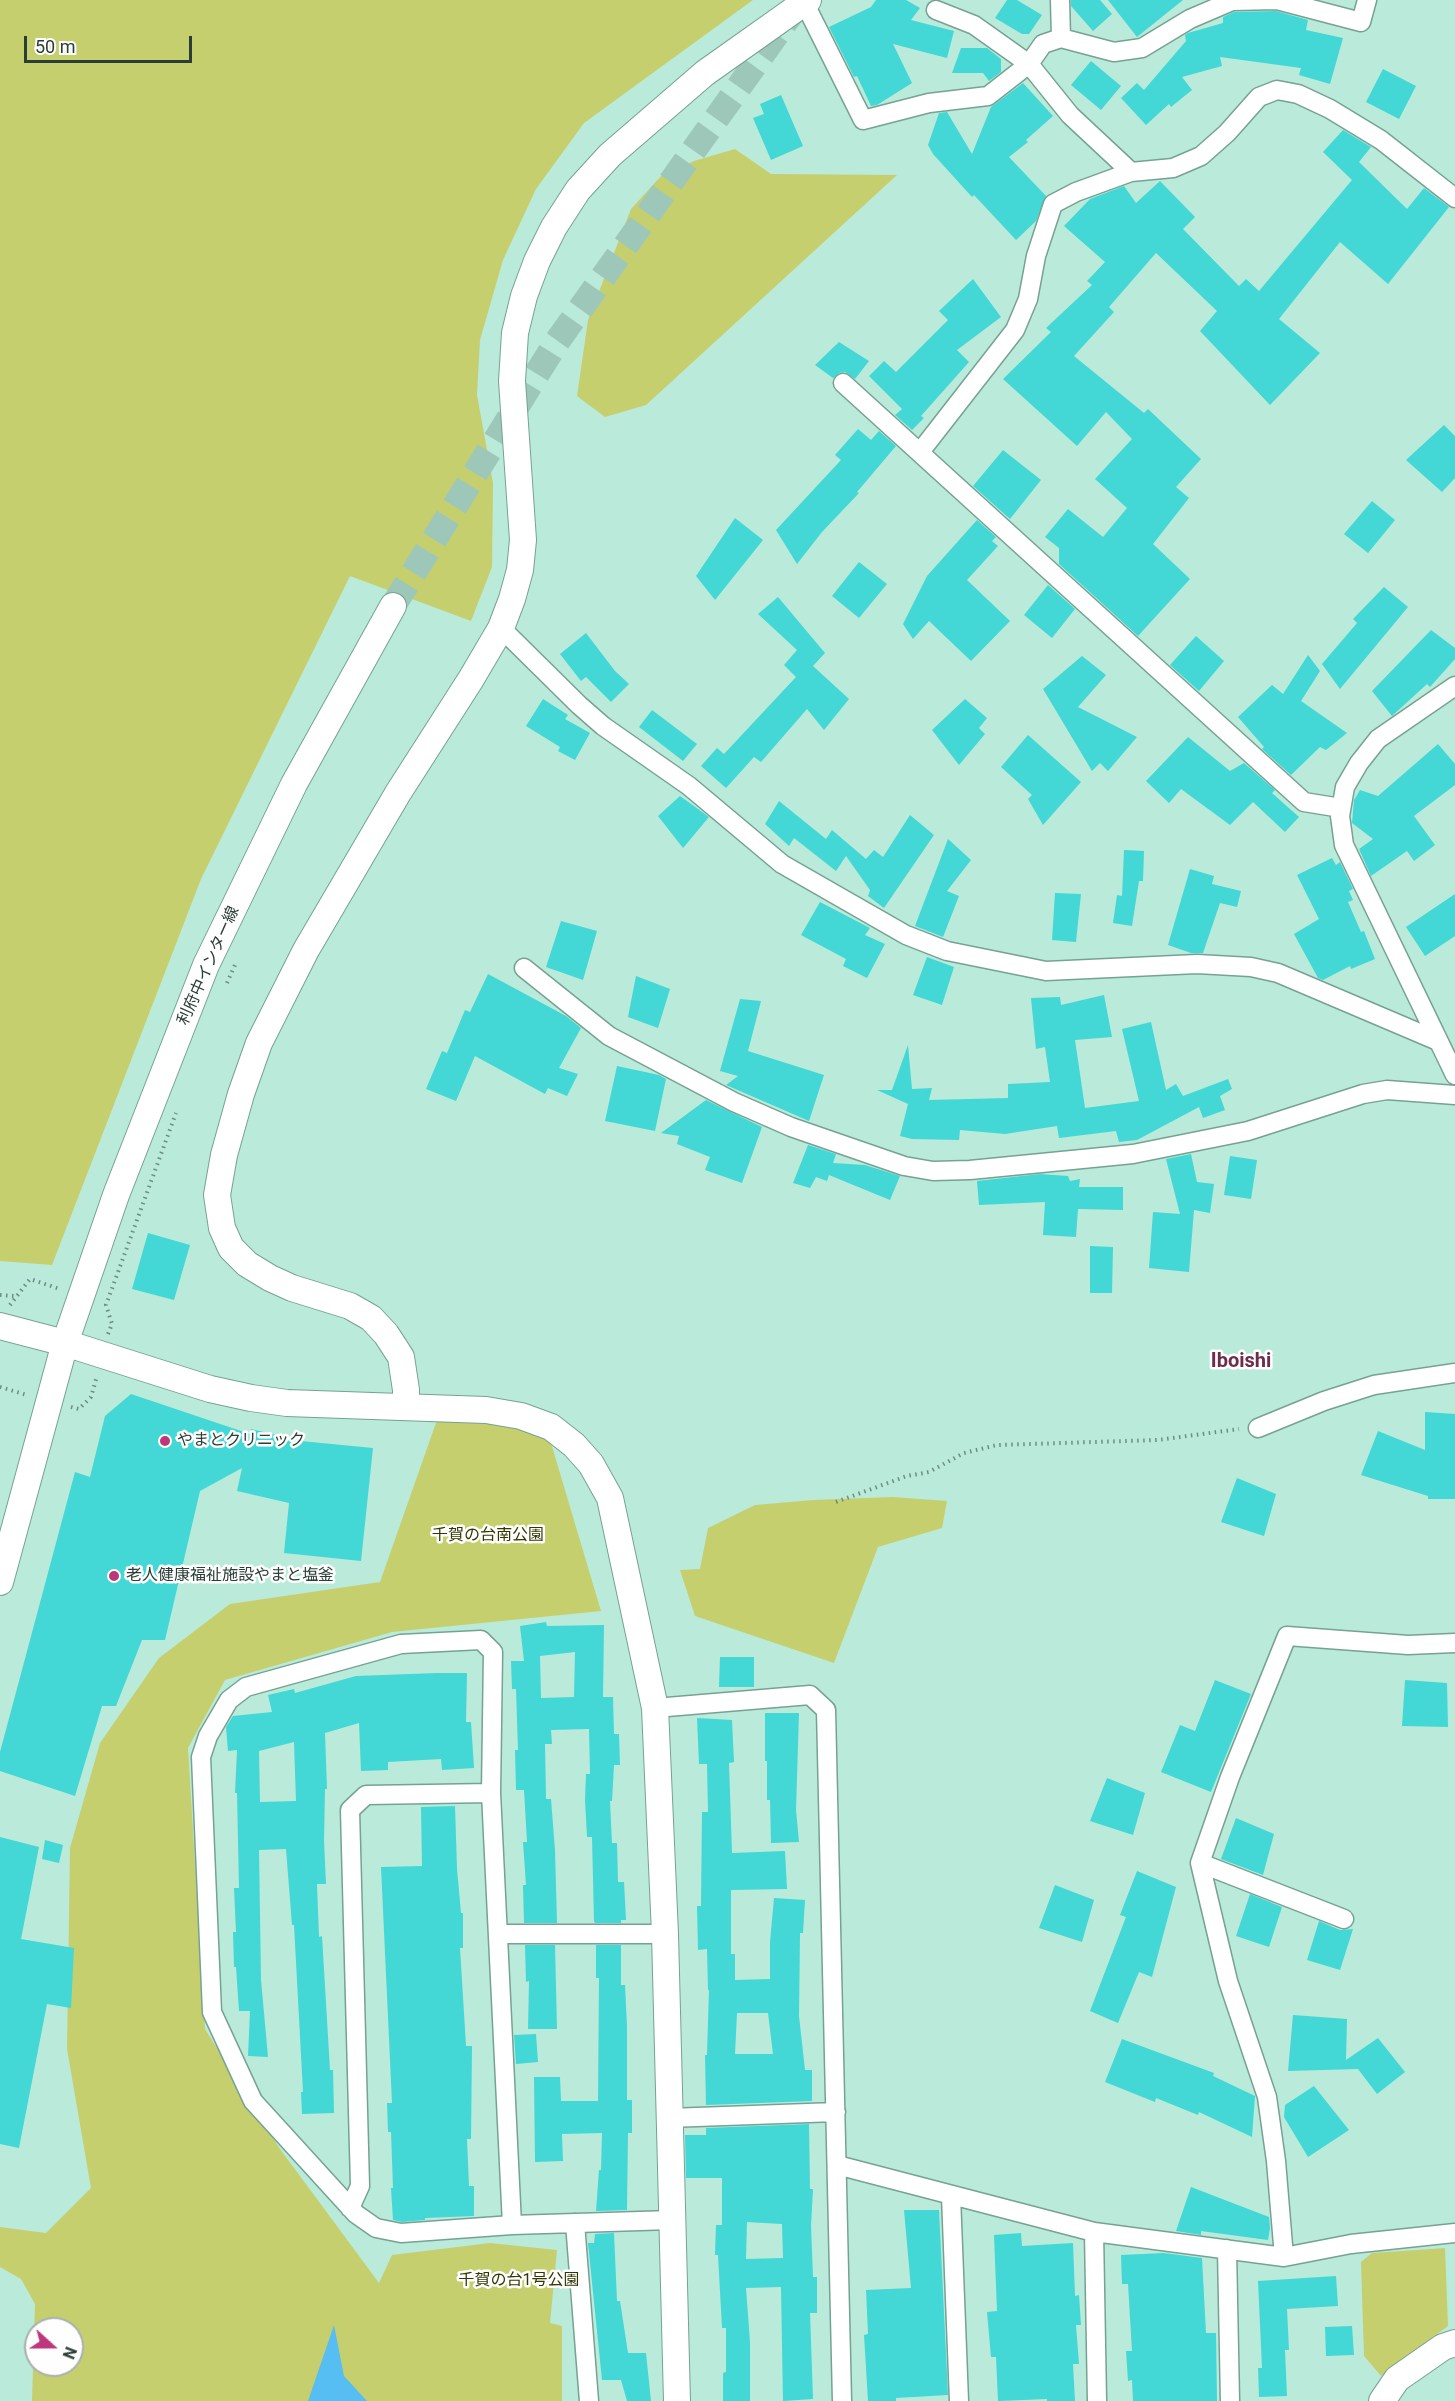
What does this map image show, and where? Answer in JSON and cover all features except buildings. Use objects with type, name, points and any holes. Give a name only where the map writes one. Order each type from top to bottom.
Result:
[{"type":"street","points":[[1060,0],[1061,38]]},
{"type":"street","points":[[406,1407],[406,1390],[400,1357],[386,1334],[371,1318],[350,1306],[292,1288],[247,1264],[231,1248],[222,1228],[217,1195],[224,1155],[241,1094],[259,1043],[283,994],[306,950],[398,793],[501,627],[520,570],[523,540],[512,381],[515,333],[524,296],[537,261],[554,227],[578,190],[610,155],[705,73],[806,1],[864,120],[929,103],[988,96],[1029,64],[1043,44],[1061,38],[1114,52],[1142,48],[1214,4],[1233,1],[1277,0],[1361,22],[1367,0]]},
{"type":"street","points":[[936,3],[974,25],[1029,64],[1070,115],[1131,172]]},
{"type":"street","points":[[920,452],[1015,330],[1028,298],[1036,256],[1053,204],[1076,192],[1131,172],[1173,168],[1201,156],[1227,132],[1258,97],[1277,90],[1298,94],[1330,109],[1381,140],[1455,198]]},
{"type":"street","points":[[843,383],[1304,802],[1341,808]]},
{"type":"street","name":"利府中インター線","points":[[0,1582],[65,1343],[116,1195],[206,965],[294,784],[393,606]]},
{"type":"street","points":[[501,627],[603,726],[689,786],[783,864],[906,935],[947,951],[1046,971],[1197,964],[1251,967],[1278,973],[1438,1041]]},
{"type":"street","points":[[1455,686],[1378,739],[1359,763],[1345,787],[1340,816],[1344,845],[1455,1075]]},
{"type":"street","points":[[524,968],[609,1036],[734,1102],[791,1127],[893,1162],[933,1170],[970,1170],[1133,1154],[1248,1131],[1363,1094],[1387,1090],[1455,1095]]},
{"type":"street","points":[[3,1320],[65,1343],[210,1389],[251,1398],[287,1402],[486,1410],[521,1416],[551,1426],[574,1444],[591,1464],[610,1498],[655,1708],[664,1934],[676,2401]]},
{"type":"street","points":[[1258,1428],[1324,1401],[1374,1385],[1455,1373]]},
{"type":"street","points":[[1284,2257],[1276,2161],[1267,2097],[1228,1981],[1200,1863],[1230,1777],[1287,1636],[1408,1645],[1455,1643]]},
{"type":"street","points":[[512,2225],[491,1793],[493,1652],[481,1640],[401,1644],[246,1687],[229,1700],[208,1736],[201,1757],[212,2012],[254,2102],[350,2208],[376,2228],[401,2233],[512,2225],[672,2220]]},
{"type":"street","points":[[655,1708],[810,1695],[826,1710],[842,2401]]},
{"type":"street","points":[[350,2208],[360,2186],[350,1810],[366,1796],[491,1793]]},
{"type":"street","points":[[1200,1863],[1344,1919]]},
{"type":"street","points":[[499,1934],[664,1934]]},
{"type":"street","points":[[669,2118],[836,2112]]},
{"type":"street","points":[[837,2165],[1094,2232],[1284,2257],[1351,2244],[1455,2233]]},
{"type":"street","points":[[951,2196],[959,2401]]},
{"type":"street","points":[[575,2223],[589,2401]]},
{"type":"street","points":[[1094,2232],[1097,2401]]},
{"type":"street","points":[[1227,2249],[1230,2401]]},
{"type":"street","points":[[1382,2401],[1397,2379],[1443,2347],[1455,2343]]},
{"type":"path","points":[[223,992],[237,959]]},
{"type":"path","points":[[108,1335],[112,1324],[106,1305],[180,1102]]},
{"type":"path","points":[[3,1320],[16,1296],[30,1279],[60,1289]]},
{"type":"path","points":[[0,1295],[16,1296]]},
{"type":"path","points":[[69,1406],[79,1409],[91,1397],[94,1385]]},
{"type":"path","points":[[0,1387],[26,1395]]},
{"type":"path","points":[[836,1502],[907,1476],[930,1472],[964,1453],[997,1445],[1158,1440],[1258,1428]]},
{"type":"green space","points":[[0,0],[753,0],[584,123],[536,189],[503,260],[480,340],[477,395],[493,483],[492,567],[471,621],[350,576],[201,879],[52,1265],[0,1261]]},
{"type":"green space","points":[[735,149],[771,174],[897,175],[646,405],[605,417],[577,396],[588,320],[631,209],[662,175],[694,161]]},
{"type":"green space","points":[[437,1420],[523,1425],[551,1443],[601,1611],[392,1632],[225,1680],[188,1748],[205,2029],[280,2149],[379,2283],[392,2255],[490,2243],[557,2250],[550,2323],[562,2326],[562,2401],[32,2401],[33,2377],[84,2377],[84,2317],[35,2317],[35,2304],[21,2279],[0,2267],[0,2227],[46,2233],[91,2188],[67,2049],[70,1848],[100,1743],[159,1658],[230,1604],[380,1582]]},
{"type":"green space","points":[[893,1497],[947,1501],[942,1528],[878,1547],[834,1663],[695,1616],[680,1570],[700,1569],[708,1528],[755,1505]]},
{"type":"green space","points":[[1445,2248],[1448,2326],[1381,2376],[1364,2356],[1361,2262],[1372,2253]]},
{"type":"water","points":[[334,2325],[344,2376],[367,2401],[308,2401]]},
{"type":"tunnel","points":[[393,606],[556,343],[791,14]]},
{"type":"place","name":"やまとクリニック","points":[[165,1441]]},
{"type":"place","name":"老人健康福祉施設やまと塩釜","points":[[114,1576]]},
{"type":"district","name":"Iboishi","points":[[1241,1362]]},
{"type":"park label","name":"千賀の台南公園","points":[[488,1536]]},
{"type":"park label","name":"千賀の台1号公園","points":[[519,2281]]}]
